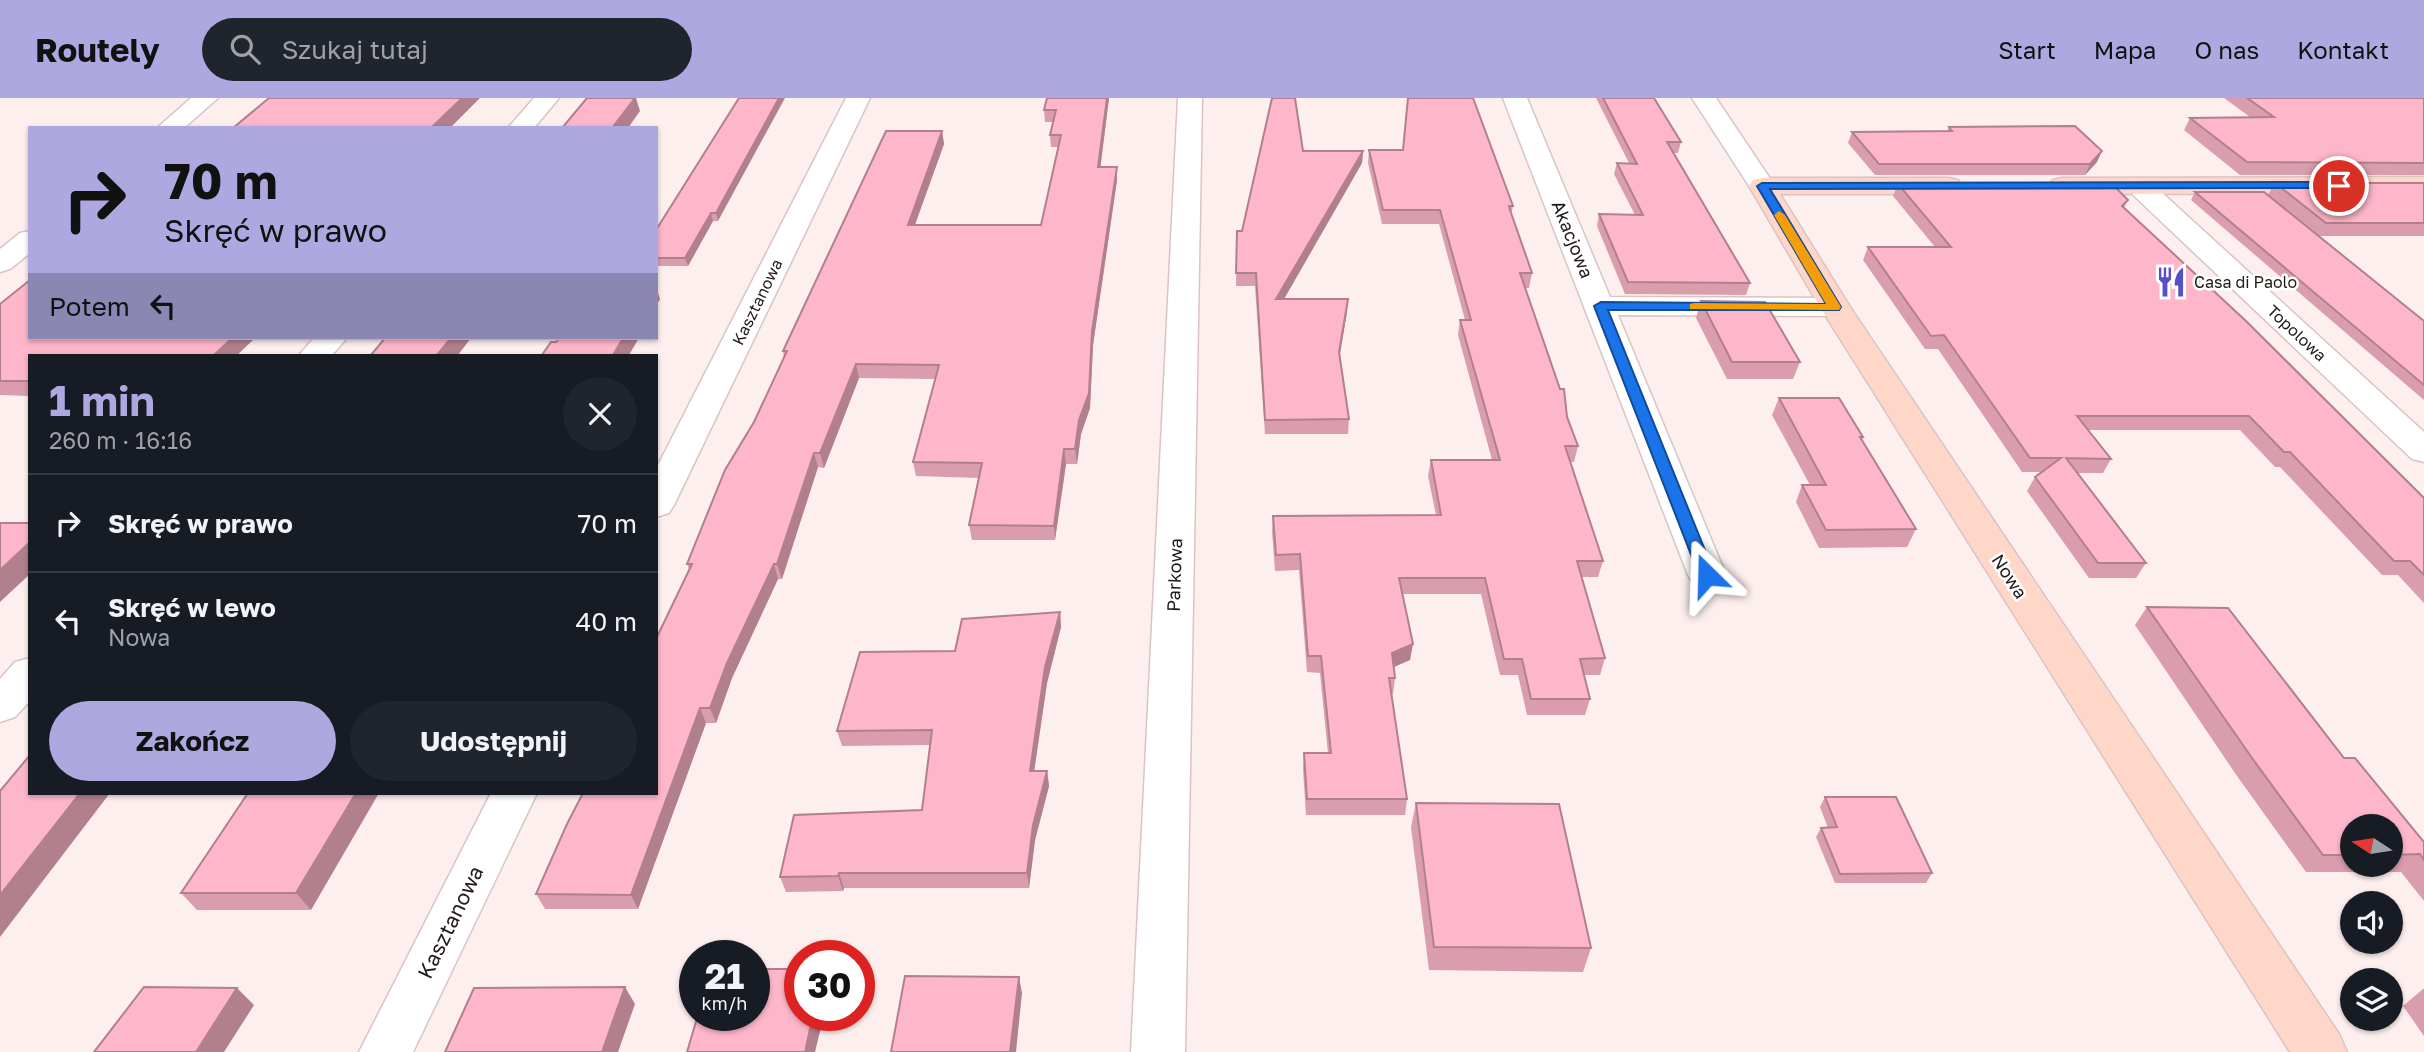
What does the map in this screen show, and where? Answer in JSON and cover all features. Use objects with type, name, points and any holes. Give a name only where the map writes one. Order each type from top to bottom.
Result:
[{"type":"street","points":[[171,126],[206,98]]},
{"type":"street","points":[[522,126],[547,98]]},
{"type":"street","name":"Kasztanowa","points":[[658,501],[858,98]]},
{"type":"street","name":"Parkowa","points":[[1158,1052],[1190,98]]},
{"type":"street","name":"Akacjowa","points":[[1515,98],[1601,306],[1707,575]]},
{"type":"street","name":"Nowa","points":[[1704,98],[1762,186],[1835,307],[2320,1052]]},
{"type":"street","points":[[2032,186],[2424,185]]},
{"type":"street","points":[[1762,186],[1978,186]]},
{"type":"street","name":"Topolowa","points":[[2139,186],[2424,451]]},
{"type":"street","points":[[0,263],[28,241]]},
{"type":"street","points":[[1601,306],[1835,307]]},
{"type":"street","points":[[316,354],[329,340]]},
{"type":"street","points":[[0,706],[28,675]]},
{"type":"street","name":"Kasztanowa","points":[[386,1052],[513,795]]},
{"type":"building","points":[[269,98],[462,98],[433,126],[235,126]]},
{"type":"building","points":[[587,98],[635,98],[614,126],[564,126]]},
{"type":"building","points":[[739,98],[779,98],[716,213],[711,213],[685,258],[658,258],[658,227]]},
{"type":"building","points":[[1047,98],[1107,98],[1098,167],[1117,167],[1092,331],[1089,393],[1079,420],[1075,449],[1064,449],[1054,526],[969,525],[982,463],[913,462],[939,365],[856,364],[820,453],[814,453],[777,564],[774,564],[727,663],[710,708],[700,708],[631,895],[536,894],[582,795],[658,795],[658,635],[692,564],[687,564],[725,470],[754,422],[787,351],[783,351],[886,131],[942,131],[908,225],[1041,225],[1061,135],[1050,135],[1056,110],[1044,110]]},
{"type":"building","points":[[1272,98],[1295,98],[1303,151],[1363,151],[1276,299],[1348,299],[1339,352],[1349,419],[1265,420],[1256,273],[1236,273],[1237,231],[1242,231]]},
{"type":"building","points":[[1408,98],[1473,98],[1513,206],[1509,206],[1532,273],[1520,273],[1560,389],[1564,389],[1567,417],[1578,446],[1565,446],[1603,561],[1577,561],[1605,658],[1580,659],[1590,699],[1531,699],[1522,659],[1504,659],[1485,578],[1399,578],[1413,644],[1392,653],[1395,678],[1389,678],[1407,799],[1307,799],[1304,753],[1331,753],[1321,656],[1308,656],[1300,554],[1276,555],[1273,516],[1441,515],[1431,460],[1500,460],[1460,320],[1471,320],[1440,210],[1383,210],[1369,150],[1403,150]]},
{"type":"building","points":[[1603,98],[1654,98],[1681,142],[1667,142],[1750,283],[1628,282],[1599,214],[1643,215],[1617,163],[1637,164]]},
{"type":"building","points":[[2247,98],[2424,98],[2424,163],[2247,162],[2190,118],[2274,117]]},
{"type":"building","points":[[2075,126],[2102,151],[2090,164],[1879,164],[1852,132],[1952,131],[1949,127]]},
{"type":"building","points":[[2111,183],[2128,200],[2122,206],[2246,321],[2424,498],[2424,575],[2410,561],[2394,561],[2290,452],[2284,452],[2249,416],[2077,416],[2111,459],[2066,458],[2146,563],[2098,563],[2035,477],[2061,458],[2030,458],[1944,335],[1931,336],[1868,247],[1951,247],[1898,184]]},
{"type":"building","points":[[2275,183],[2424,183],[2424,223],[2326,223]]},
{"type":"building","points":[[2195,192],[2264,192],[2424,321],[2424,385]]},
{"type":"building","points":[[28,282],[28,340],[230,340],[215,354],[28,354],[28,381],[0,381],[0,304]]},
{"type":"building","points":[[1701,301],[1765,302],[1800,362],[1732,362]]},
{"type":"building","points":[[383,340],[449,340],[438,354],[372,354]]},
{"type":"building","points":[[622,340],[614,354],[543,354],[551,342]]},
{"type":"building","points":[[1779,398],[1839,398],[1916,529],[1826,530],[1802,485],[1826,485]]},
{"type":"building","points":[[0,523],[28,523],[28,544],[0,570]]},
{"type":"building","points":[[2147,607],[2228,608],[2344,758],[2355,758],[2401,814],[2340,814],[2340,855],[2323,855]]},
{"type":"building","points":[[1060,612],[1045,667],[1030,771],[1047,771],[1033,825],[1027,873],[839,873],[838,876],[780,877],[794,815],[922,810],[932,730],[837,731],[860,652],[955,651],[962,619]]},
{"type":"building","points":[[28,757],[28,795],[78,795],[0,895],[0,791]]},
{"type":"building","points":[[247,795],[355,795],[296,893],[181,893]]},
{"type":"building","points":[[1825,797],[1896,797],[1932,873],[1840,874],[1821,828],[1837,827]]},
{"type":"building","points":[[1416,803],[1559,804],[1591,948],[1434,947]]},
{"type":"building","points":[[2403,816],[2424,842],[2424,860],[2420,854],[2403,855]]},
{"type":"building","points":[[770,969],[784,969],[784,1031],[810,1031],[805,1052],[687,1052],[693,1031],[770,1031]]},
{"type":"building","points":[[905,976],[1019,977],[1010,1052],[891,1052]]},
{"type":"building","points":[[144,987],[237,988],[196,1052],[94,1052]]},
{"type":"building","points":[[625,987],[602,1052],[445,1052],[474,988]]},
{"type":"slow traffic","points":[[1695,307],[1835,307],[1779,215]]},
{"type":"place","name":"Casa di Paolo","points":[[2171,282]]},
{"type":"route","points":[[1707,575],[1601,306],[1835,307],[1762,186],[2339,186]]}]
